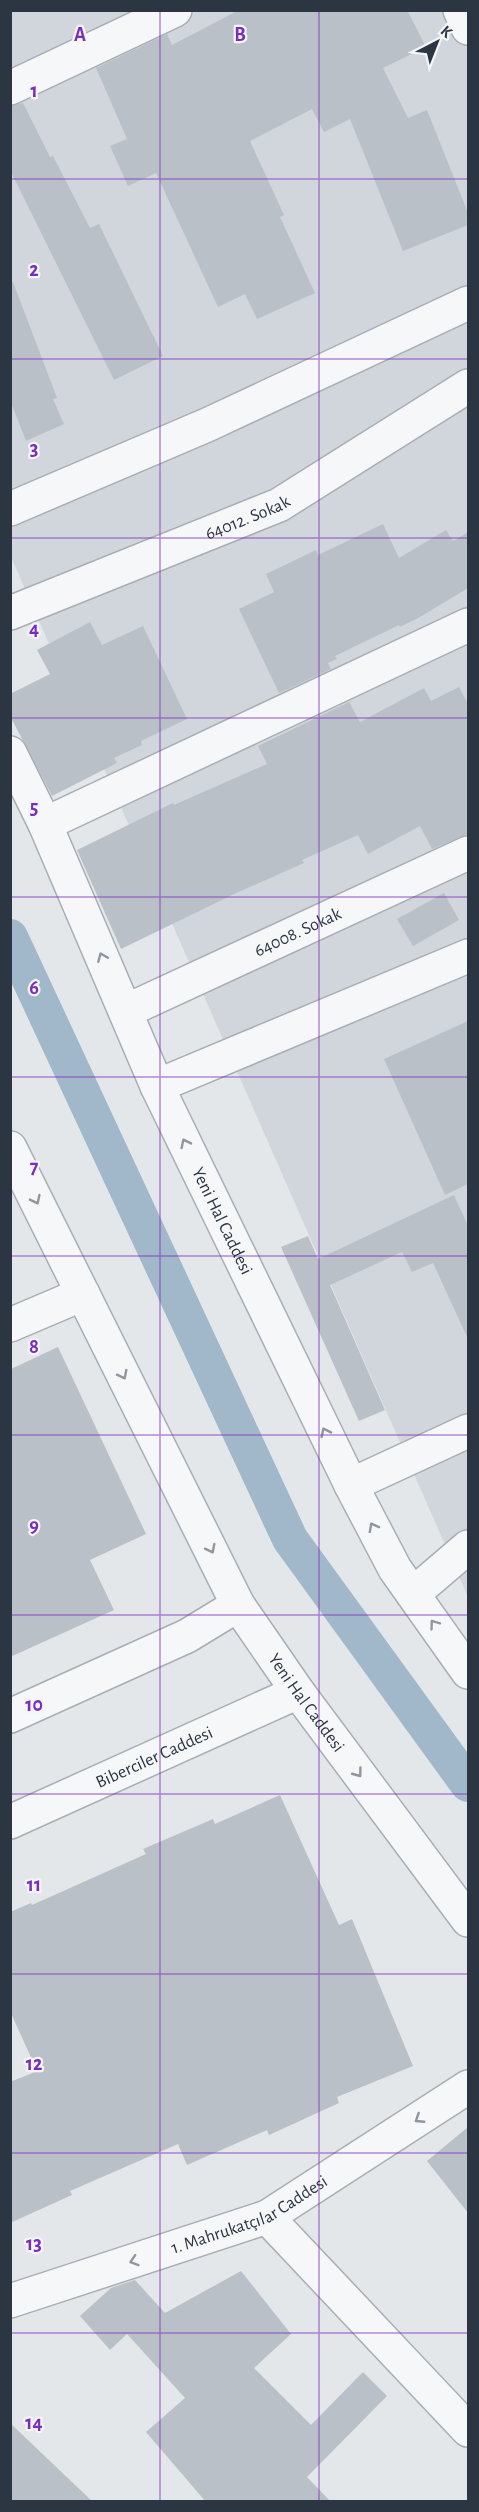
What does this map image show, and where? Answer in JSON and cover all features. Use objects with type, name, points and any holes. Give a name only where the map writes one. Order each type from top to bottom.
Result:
[{"type":"street","points":[[10,88],[175,10]]},
{"type":"street","points":[[460,10],[468,28]]},
{"type":"street","points":[[10,509],[207,425],[468,303]]},
{"type":"street","name":"64012. Sokak","points":[[10,613],[279,505],[468,386]]},
{"type":"street","points":[[45,824],[468,625]]},
{"type":"street","name":"Yeni Hal Caddesi","points":[[10,753],[45,824],[157,1086],[351,1485],[395,1569],[468,1672]]},
{"type":"street","name":"64008. Sokak","points":[[126,1011],[468,854]]},
{"type":"street","points":[[157,1086],[468,956]]},
{"type":"street","name":"Yeni Hal Caddesi","points":[[10,1148],[238,1605],[298,1692],[468,1920]]},
{"type":"street","points":[[10,1325],[83,1294]]},
{"type":"street","points":[[351,1485],[468,1431]]},
{"type":"street","points":[[413,1594],[468,1547]]},
{"type":"street","points":[[10,1716],[188,1636],[238,1605]]},
{"type":"street","name":"Biberciler Caddesi","points":[[10,1822],[298,1692]]},
{"type":"street","name":"1. Mahrukatçılar Caddesi","points":[[10,2301],[267,2217],[468,2087]]},
{"type":"street","points":[[267,2217],[468,2430]]},
{"type":"shaded area","points":[[10,11],[468,11],[468,1597],[11,557]]},
{"type":"building","points":[[239,10],[407,10],[426,47],[383,68],[408,118],[427,110],[468,213],[468,225],[403,251],[350,119],[324,132],[312,109],[250,141],[284,215],[280,217],[315,293],[257,319],[245,294],[218,307],[156,173],[128,186],[110,146],[127,139],[96,68],[167,34],[172,45]]},
{"type":"building","points":[[23,103],[90,228],[99,224],[163,356],[114,380],[10,170],[10,106]]},
{"type":"building","points":[[13,282],[57,398],[53,399],[64,424],[26,441],[10,400],[10,283]]},
{"type":"building","points":[[383,524],[399,558],[446,530],[453,541],[468,532],[468,588],[420,617],[335,656],[337,659],[328,663],[331,669],[279,693],[239,609],[274,592],[266,574],[316,550],[318,555]]},
{"type":"building","points":[[90,622],[102,645],[143,626],[187,719],[141,741],[142,745],[114,758],[117,763],[52,796],[10,716],[10,694],[50,674],[37,650]]},
{"type":"building","points":[[459,687],[468,704],[468,834],[432,849],[420,826],[368,854],[358,835],[302,860],[304,863],[121,949],[77,850],[173,803],[174,805],[267,764],[258,746],[349,702],[360,722],[424,688],[431,701]]},
{"type":"building","points":[[444,893],[459,920],[413,946],[397,919]]},
{"type":"building","points":[[468,1021],[468,1184],[445,1195],[384,1059]]},
{"type":"building","points":[[454,1195],[468,1226],[468,1339],[433,1263],[412,1272],[402,1252],[330,1285],[385,1410],[359,1421],[281,1247],[308,1236],[318,1259]]},
{"type":"building","points":[[58,1347],[146,1534],[90,1560],[114,1610],[10,1657],[11,1369]]},
{"type":"building","points":[[280,1795],[339,1925],[352,1919],[413,2066],[337,2097],[339,2103],[269,2135],[267,2130],[187,2165],[178,2144],[70,2191],[72,2195],[10,2223],[10,2082],[35,2072],[32,2065],[34,2064],[10,2011],[10,1912],[31,1903],[32,1905],[146,1854],[143,1849],[213,1819],[215,1824]]},
{"type":"building","points":[[468,2127],[468,2213],[427,2161]]},
{"type":"building","points":[[241,2271],[291,2334],[254,2368],[311,2425],[363,2372],[387,2396],[307,2477],[331,2502],[206,2502],[146,2432],[185,2398],[127,2334],[110,2350],[80,2316],[111,2288],[135,2280],[165,2313]]},
{"type":"building","points":[[10,2423],[93,2502],[10,2502]]},
{"type":"waterway","points":[[10,937],[290,1539],[468,1784]]}]
